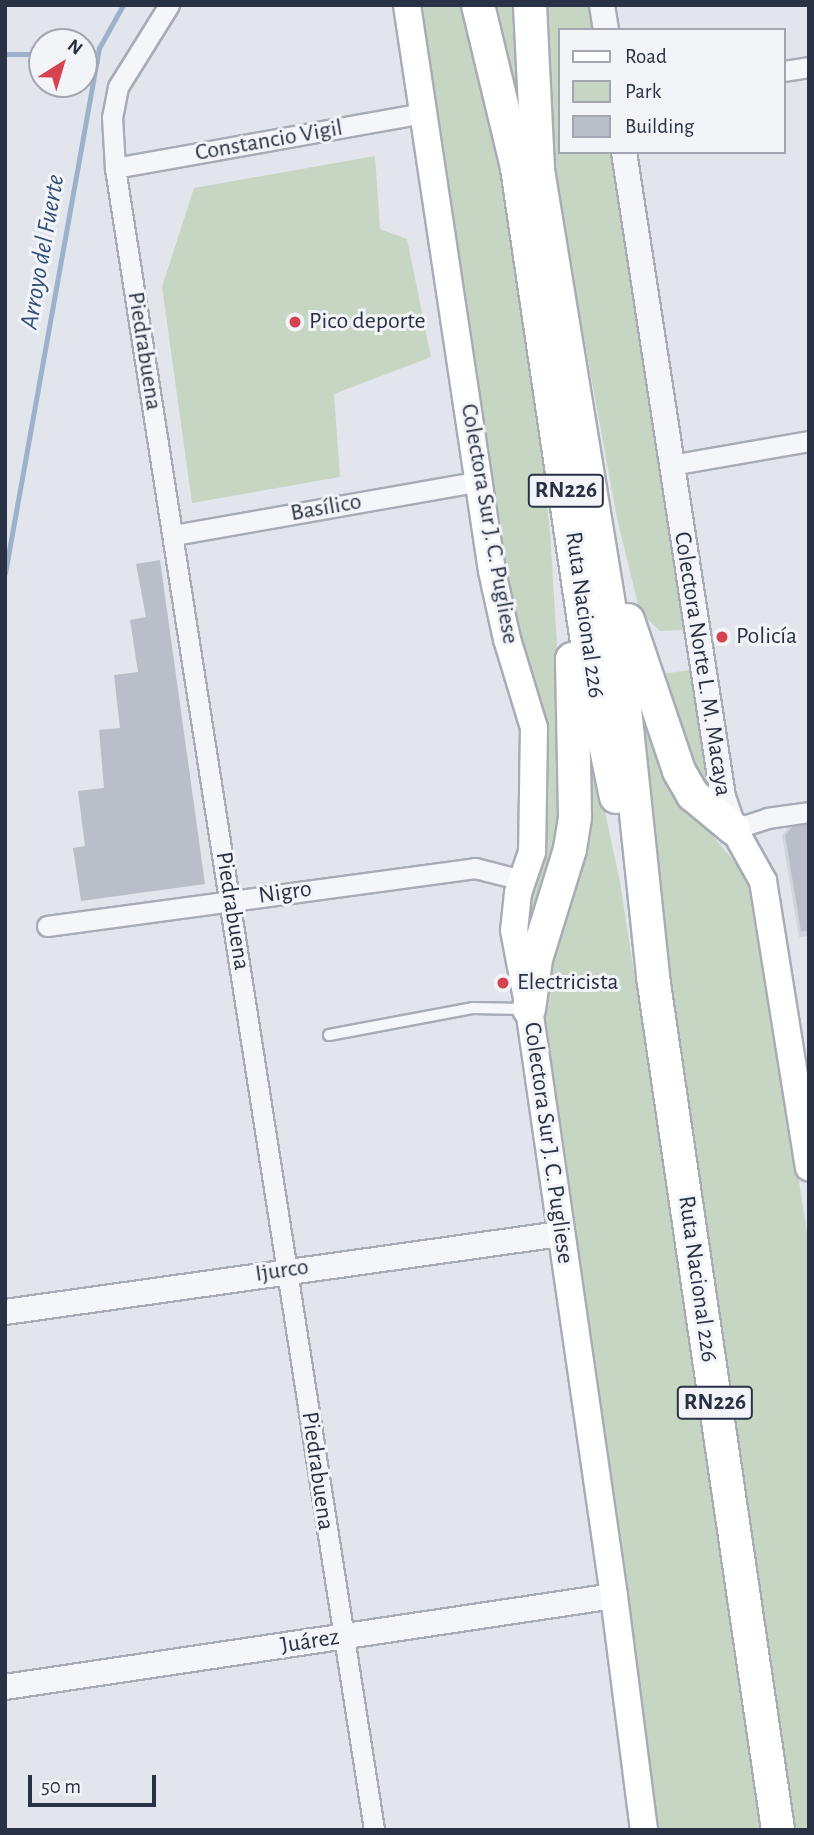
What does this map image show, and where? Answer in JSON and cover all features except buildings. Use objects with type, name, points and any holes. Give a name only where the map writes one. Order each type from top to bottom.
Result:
[{"type":"highway","name":"Ruta Nacional 226","points":[[478,5],[517,168],[582,508]]},
{"type":"highway","name":"Ruta Nacional 226","points":[[530,5],[538,170],[582,508],[595,696],[653,976],[778,1830]]},
{"type":"highway","points":[[582,508],[679,771],[693,795],[734,829]]},
{"type":"highway","points":[[529,1009],[534,969],[570,849],[575,816],[582,508]]},
{"type":"main road","name":"Colectora Sur J. C. Pugliese","points":[[407,5],[502,619],[534,728],[534,839],[522,880],[514,930],[529,1009],[614,1596],[643,1830]]},
{"type":"main road","name":"Colectora Norte L. M. Macaya","points":[[734,829],[763,881],[809,1167]]},
{"type":"street","name":"Piedrabuena","points":[[169,5],[118,87],[112,117],[114,168],[289,1269],[340,1637],[373,1830]]},
{"type":"street","points":[[602,5],[606,28]]},
{"type":"street","points":[[786,71],[809,68]]},
{"type":"street","name":"Constancio Vigil","points":[[114,168],[423,113]]},
{"type":"street","name":"Colectora Norte L. M. Macaya","points":[[624,154],[723,797],[734,829]]},
{"type":"street","points":[[671,465],[809,441]]},
{"type":"street","name":"Basílico","points":[[174,535],[479,481]]},
{"type":"street","points":[[734,829],[758,820],[809,812]]},
{"type":"street","name":"Nigro","points":[[47,926],[475,868],[522,880]]},
{"type":"street","name":"Ijurco","points":[[5,1312],[289,1269],[560,1234]]},
{"type":"street","name":"Juárez","points":[[5,1687],[614,1596]]},
{"type":"lane","points":[[329,1035],[473,1008],[529,1009]]},
{"type":"shaded area","points":[[809,822],[809,936],[799,937],[782,835],[791,824]]},
{"type":"green space","points":[[419,5],[467,5],[490,85],[534,374],[550,533],[566,788],[565,818],[526,946],[529,891],[545,854],[542,744],[513,629]]},
{"type":"green space","points":[[484,5],[521,5],[527,141]]},
{"type":"green space","points":[[545,5],[591,5],[594,28],[558,28],[558,154],[613,154],[683,630],[660,631],[640,612],[617,518],[555,180],[548,119]]},
{"type":"green space","name":"Pico deporte","points":[[375,156],[380,229],[407,239],[431,357],[334,394],[340,477],[192,503],[162,287],[194,188]]},
{"type":"green space","points":[[690,670],[710,791],[704,795],[655,675]]},
{"type":"green space","points":[[634,674],[688,807],[751,881],[809,1244],[809,1830],[790,1830],[659,924]]},
{"type":"green space","points":[[582,705],[620,882],[766,1830],[653,1830],[540,1028]]},
{"type":"waterway","name":"Arroyo del Fuerte","points":[[5,573],[99,48],[123,5]]},
{"type":"waterway","points":[[5,54],[28,54]]},
{"type":"place","name":"Pico deporte","points":[[295,322]]},
{"type":"place","name":"Policía","points":[[722,637]]},
{"type":"place","name":"Electricista","points":[[503,983]]}]
